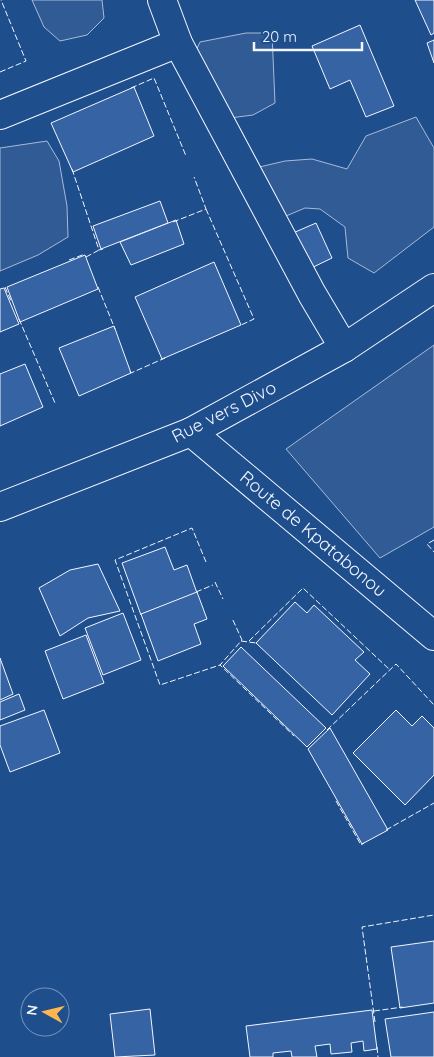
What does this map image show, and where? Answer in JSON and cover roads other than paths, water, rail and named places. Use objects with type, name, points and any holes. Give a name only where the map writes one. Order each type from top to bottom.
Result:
[{"type":"street","points":[[162,0],[178,43],[312,294],[344,348]]},
{"type":"street","points":[[0,115],[178,43]]},
{"type":"street","name":"Rue vers Divo","points":[[0,507],[190,432],[344,348],[434,288]]},
{"type":"street","name":"Route de Kpatabonou","points":[[190,432],[434,636]]}]
